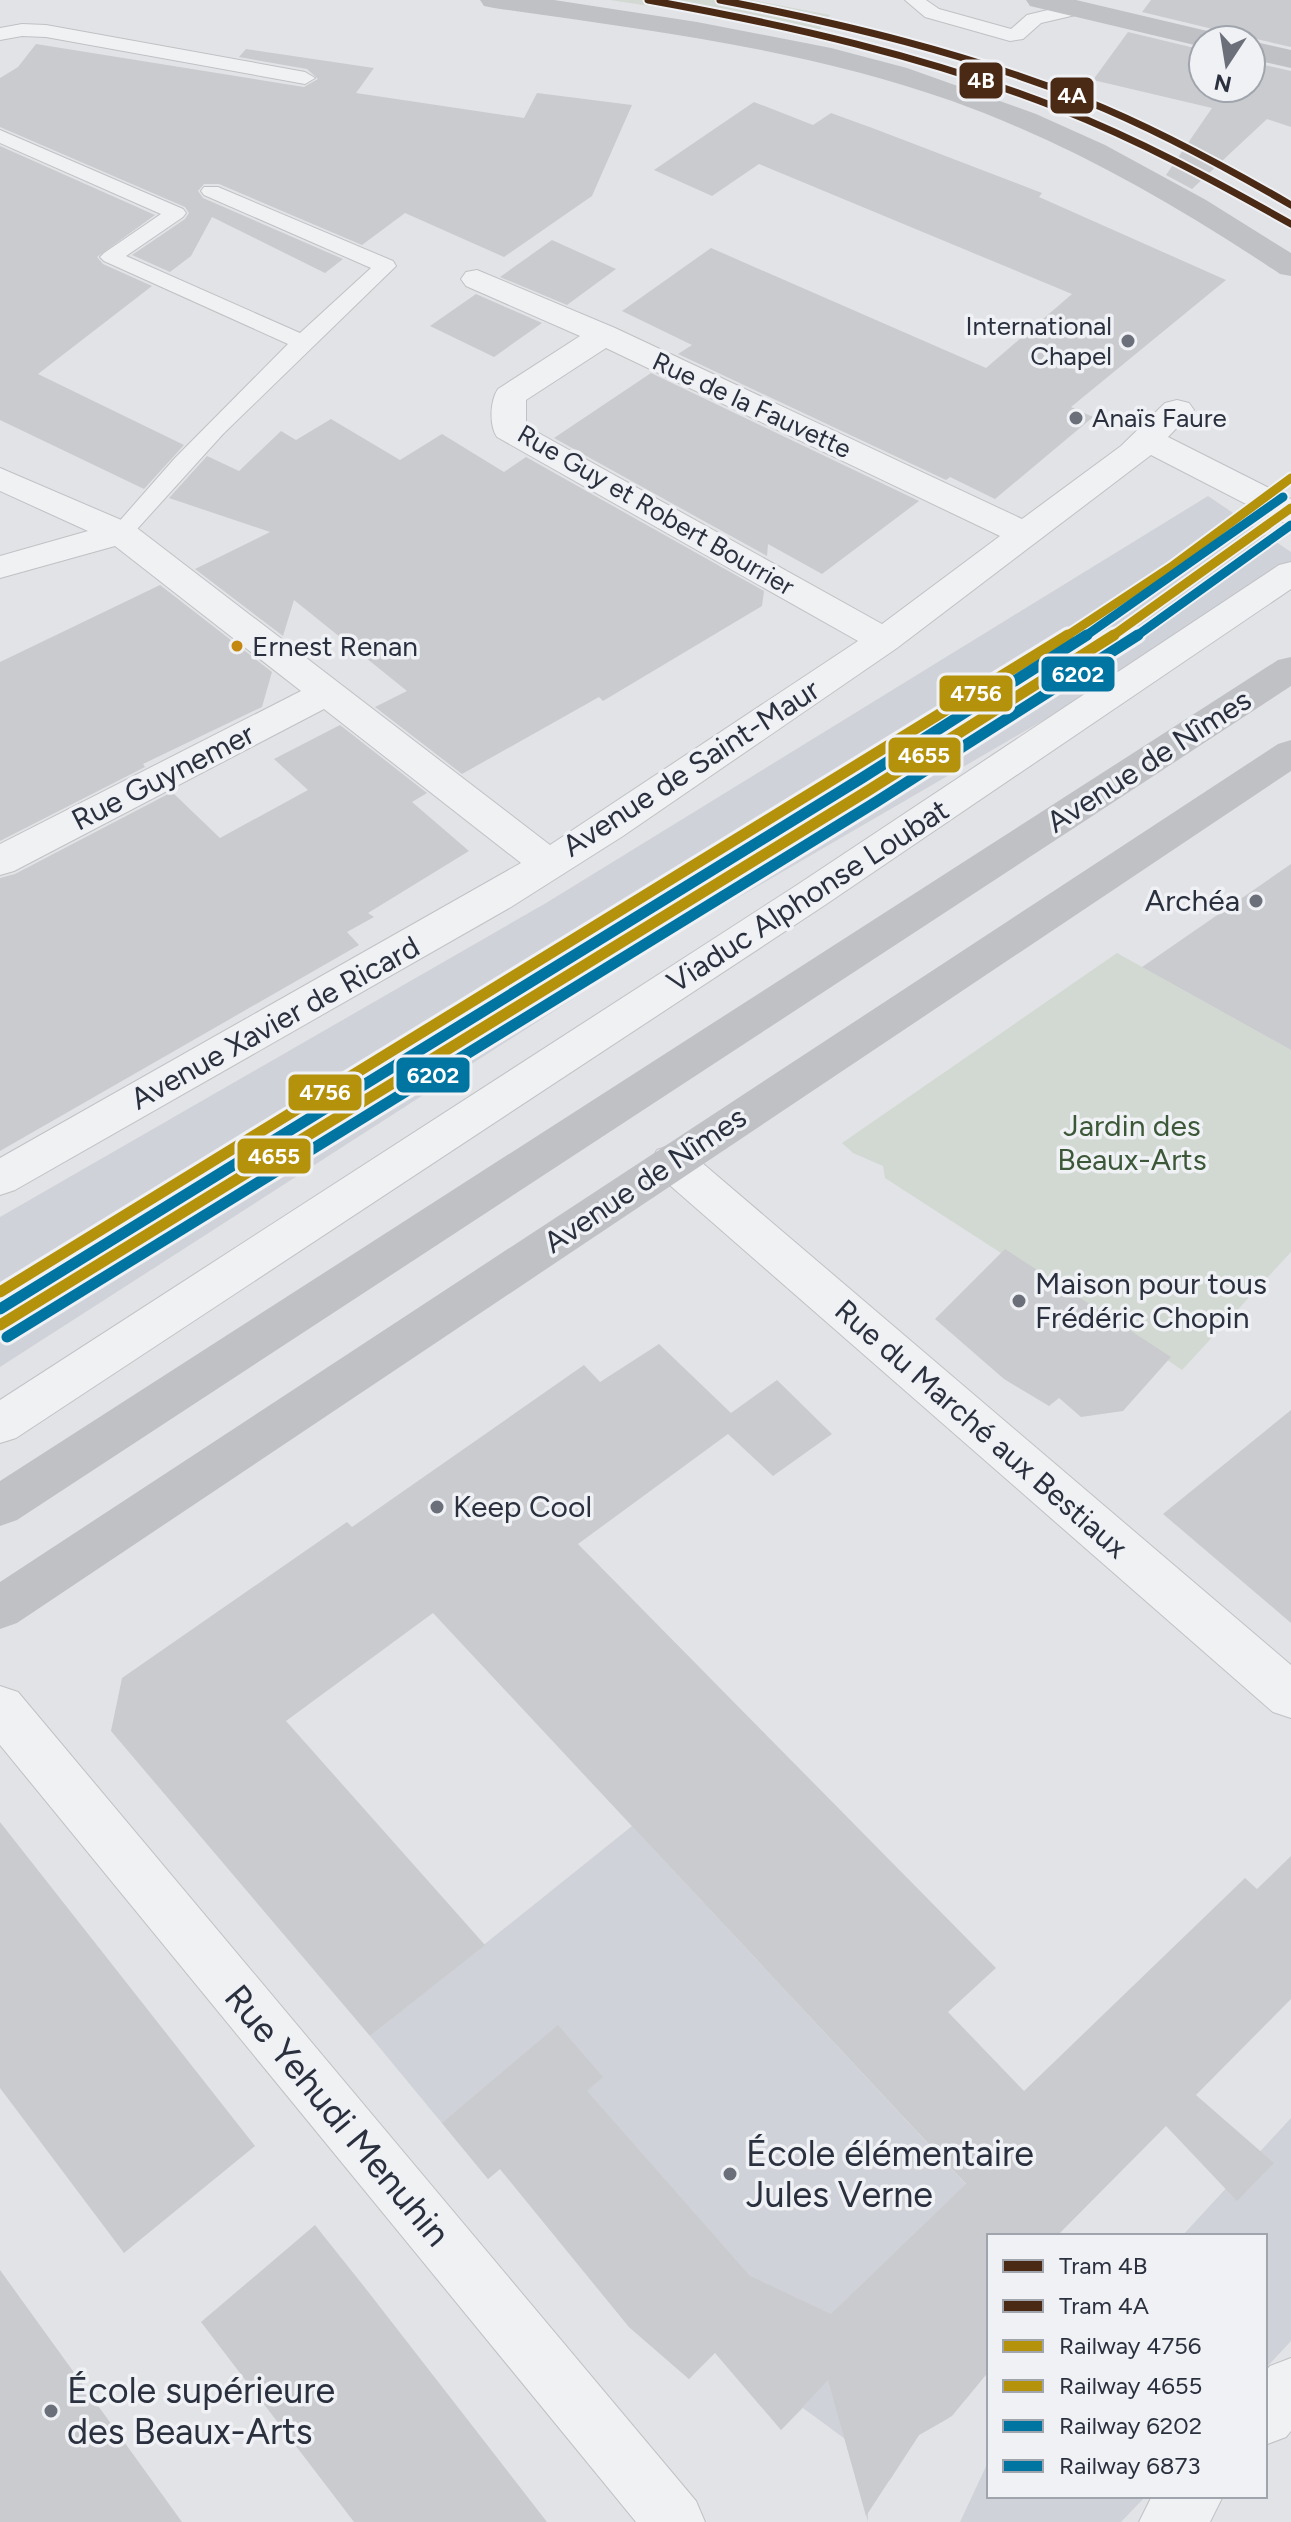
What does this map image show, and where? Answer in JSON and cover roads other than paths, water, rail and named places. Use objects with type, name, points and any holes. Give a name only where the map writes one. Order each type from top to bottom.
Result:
[{"type":"main road","points":[[494,0],[725,35],[850,62],[934,86],[1025,119],[1084,147],[1174,194],[1291,267]]},
{"type":"main road","points":[[1040,0],[1187,35]]},
{"type":"main road","points":[[1267,54],[1291,59]]},
{"type":"main road","name":"Avenue de Nîmes","points":[[0,1506],[1291,669]]},
{"type":"main road","name":"Avenue de Nîmes","points":[[0,1608],[1291,753]]},
{"type":"street","name":"Rue de la Fauvette","points":[[477,279],[604,335],[1025,534]]},
{"type":"street","name":"Rue Guy et Robert Bourrier","points":[[604,335],[510,396],[509,430],[884,640]]},
{"type":"street","name":"Avenue de Saint-Maur","points":[[0,478],[121,533],[547,863],[609,827],[884,640],[1148,440],[1177,410]]},
{"type":"street","points":[[1148,440],[1291,513]]},
{"type":"street","points":[[0,567],[121,533]]},
{"type":"street","name":"Viaduc Alphonse Loubat","points":[[0,1424],[824,887],[1291,573]]},
{"type":"street","name":"Rue Guynemer","points":[[0,861],[326,693]]},
{"type":"street","name":"Avenue Xavier de Ricard","points":[[0,1178],[497,897],[547,863]]},
{"type":"street","name":"Rue du Marché aux Bestiaux","points":[[672,1162],[1291,1696]]},
{"type":"street","name":"Rue Yehudi Menuhin","points":[[0,1708],[675,2522]]},
{"type":"street","points":[[1267,2414],[1291,2387]]},
{"type":"street","points":[[1169,2522],[1191,2498]]},
{"type":"lane","points":[[914,0],[932,13],[1010,35],[1016,35],[1034,19],[1077,9]]},
{"type":"lane","points":[[0,54],[4,46],[0,34],[22,30],[46,31],[305,78]]},
{"type":"lane","points":[[0,136],[176,213],[111,257],[301,342]]},
{"type":"lane","points":[[121,533],[178,465],[301,342],[385,266],[211,191]]},
{"type":"tram line","name":"4B","points":[[648,0],[804,31],[907,57],[1008,89],[1147,147],[1291,224]]},
{"type":"tram line","name":"4A","points":[[720,0],[872,32],[1016,74],[1154,131],[1291,205]]},
{"type":"rail line","name":"4756","points":[[0,1292],[1016,669],[1171,567],[1291,478]]},
{"type":"rail line","name":"6873","points":[[0,1309],[862,778],[1107,622],[1283,497]]},
{"type":"rail line","name":"4655","points":[[0,1325],[869,790],[1115,634],[1291,508]]},
{"type":"rail line","name":"6202","points":[[7,1337],[876,802],[1122,646],[1291,525]]},
{"type":"place","name":"International Chapel","points":[[1128,341]]},
{"type":"place","name":"Anaïs Faure","points":[[1076,418]]},
{"type":"place","name":"Ernest Renan","points":[[237,646]]},
{"type":"place","name":"Archéa","points":[[1256,901]]},
{"type":"place","name":"Maison pour tous Frédéric Chopin","points":[[1019,1301]]},
{"type":"place","name":"Keep Cool","points":[[437,1507]]},
{"type":"place","name":"École élémentaire Jules Verne","points":[[730,2174]]},
{"type":"place","name":"École supérieure des Beaux-Arts","points":[[51,2411]]},
{"type":"park label","name":"Jardin des Beaux-Arts","points":[[1132,1143]]}]
